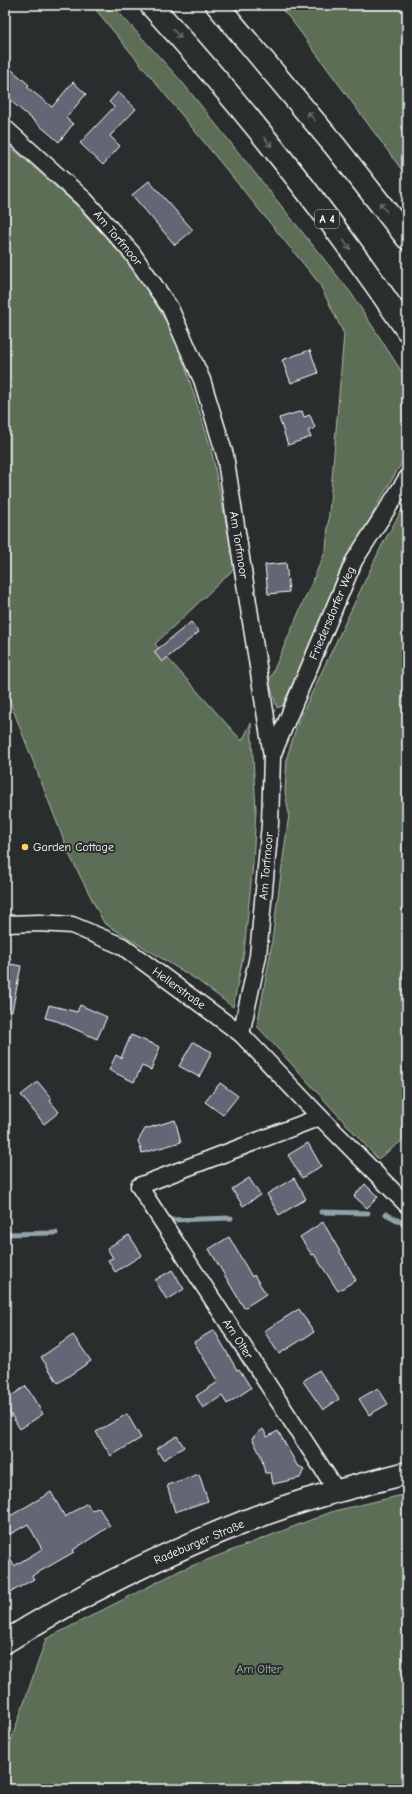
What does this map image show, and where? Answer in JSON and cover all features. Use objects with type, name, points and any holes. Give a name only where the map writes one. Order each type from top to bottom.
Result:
[{"type":"main road","name":"A 4","points":[[151,5],[244,111],[372,279],[407,330]]},
{"type":"main road","points":[[217,5],[335,146],[407,238]]},
{"type":"main road","name":"Radeburger Straße","points":[[5,1642],[108,1583],[165,1556],[254,1518],[337,1491],[407,1473]]},
{"type":"street","name":"Am Torfmoor","points":[[5,128],[85,200],[132,253],[170,308],[202,380],[225,455],[272,756],[270,824],[258,956],[241,1034]]},
{"type":"street","name":"Friedersdorfer Weg","points":[[272,756],[354,561],[407,478]]},
{"type":"street","name":"Hellerstraße","points":[[5,924],[39,923],[72,925],[122,946],[241,1034],[407,1205]]},
{"type":"street","name":"Am Olter","points":[[320,1117],[140,1186],[337,1491]]},
{"type":"green space","points":[[92,5],[112,5],[182,82],[351,293],[407,380],[407,454],[376,507],[282,706],[277,708],[269,681],[326,550],[344,334],[319,283]]},
{"type":"green space","points":[[278,5],[407,5],[407,177],[293,22]]},
{"type":"green space","points":[[5,142],[73,202],[137,271],[177,341],[211,448],[235,568],[155,644],[242,741],[251,723],[256,810],[253,863],[244,952],[233,1007],[197,980],[104,923],[70,856],[5,689]]},
{"type":"green space","points":[[407,501],[407,1137],[378,1159],[257,1026],[270,956],[289,814],[285,792],[287,757],[298,722],[382,545]]},
{"type":"green space","name":"Am Olter","points":[[407,1494],[407,1789],[5,1789],[5,1758],[46,1639],[181,1570],[334,1511]]},
{"type":"building","points":[[5,64],[29,85],[27,87],[52,107],[73,82],[86,94],[66,118],[73,124],[59,142],[5,96]]},
{"type":"building","points":[[118,92],[136,109],[110,136],[120,146],[103,165],[80,143],[114,107],[109,102]]},
{"type":"building","points":[[149,181],[193,230],[175,245],[132,195]]},
{"type":"building","points":[[310,350],[318,373],[291,383],[282,360]]},
{"type":"building","points":[[302,411],[304,417],[310,415],[315,428],[308,431],[311,437],[288,445],[279,418]]},
{"type":"building","points":[[286,563],[289,592],[268,594],[265,565]]},
{"type":"building","points":[[191,622],[199,632],[162,662],[154,652]]},
{"type":"building","points":[[5,963],[21,966],[12,1011],[5,1011]]},
{"type":"building","points":[[49,1005],[77,1012],[80,1005],[107,1017],[97,1039],[57,1021],[45,1018]]},
{"type":"building","points":[[131,1035],[160,1047],[151,1070],[142,1066],[134,1082],[109,1070],[116,1055],[121,1058]]},
{"type":"building","points":[[193,1042],[212,1052],[199,1077],[179,1066]]},
{"type":"building","points":[[38,1082],[52,1099],[50,1101],[59,1112],[44,1124],[21,1095]]},
{"type":"building","points":[[220,1083],[238,1096],[223,1115],[205,1102]]},
{"type":"building","points":[[175,1120],[181,1142],[142,1153],[138,1141],[145,1129]]},
{"type":"building","points":[[308,1143],[321,1166],[302,1178],[288,1155]]},
{"type":"building","points":[[249,1178],[260,1195],[243,1206],[232,1189]]},
{"type":"building","points":[[294,1178],[306,1199],[279,1215],[267,1194]]},
{"type":"building","points":[[365,1184],[378,1197],[367,1208],[354,1196]]},
{"type":"building","points":[[323,1222],[356,1280],[338,1291],[314,1254],[312,1255],[300,1237]]},
{"type":"building","points":[[129,1235],[142,1255],[115,1272],[108,1260],[113,1258],[107,1248]]},
{"type":"building","points":[[229,1237],[252,1277],[254,1275],[266,1294],[244,1308],[209,1249]]},
{"type":"building","points":[[172,1270],[184,1289],[167,1300],[155,1280]]},
{"type":"building","points":[[299,1309],[314,1332],[279,1354],[264,1331]]},
{"type":"building","points":[[214,1330],[237,1370],[239,1369],[251,1388],[227,1404],[222,1396],[203,1408],[196,1396],[218,1382],[194,1342]]},
{"type":"building","points":[[73,1335],[91,1361],[58,1383],[41,1357]]},
{"type":"building","points":[[319,1370],[339,1399],[323,1410],[303,1381]]},
{"type":"building","points":[[26,1386],[43,1414],[20,1429],[5,1405],[5,1400]]},
{"type":"building","points":[[378,1388],[388,1404],[369,1415],[359,1399]]},
{"type":"building","points":[[127,1414],[141,1438],[111,1456],[96,1432]]},
{"type":"building","points":[[263,1429],[267,1437],[278,1431],[297,1465],[304,1469],[300,1478],[273,1484],[271,1473],[265,1473],[261,1456],[252,1438]]},
{"type":"building","points":[[177,1436],[184,1447],[163,1460],[156,1449]]},
{"type":"building","points":[[199,1474],[208,1501],[175,1512],[167,1485]]},
{"type":"building","points":[[51,1492],[65,1517],[87,1503],[91,1510],[99,1508],[110,1526],[73,1550],[74,1552],[32,1576],[34,1579],[11,1592],[5,1582],[5,1549],[14,1566],[42,1549],[28,1524],[5,1537],[5,1519]]},
{"type":"waterway","points":[[321,1212],[368,1213]]},
{"type":"waterway","points":[[386,1214],[401,1222],[407,1229]]},
{"type":"waterway","points":[[172,1220],[231,1218]]},
{"type":"waterway","points":[[5,1234],[56,1233]]},
{"type":"place","name":"Garden Cottage","points":[[25,847]]}]
